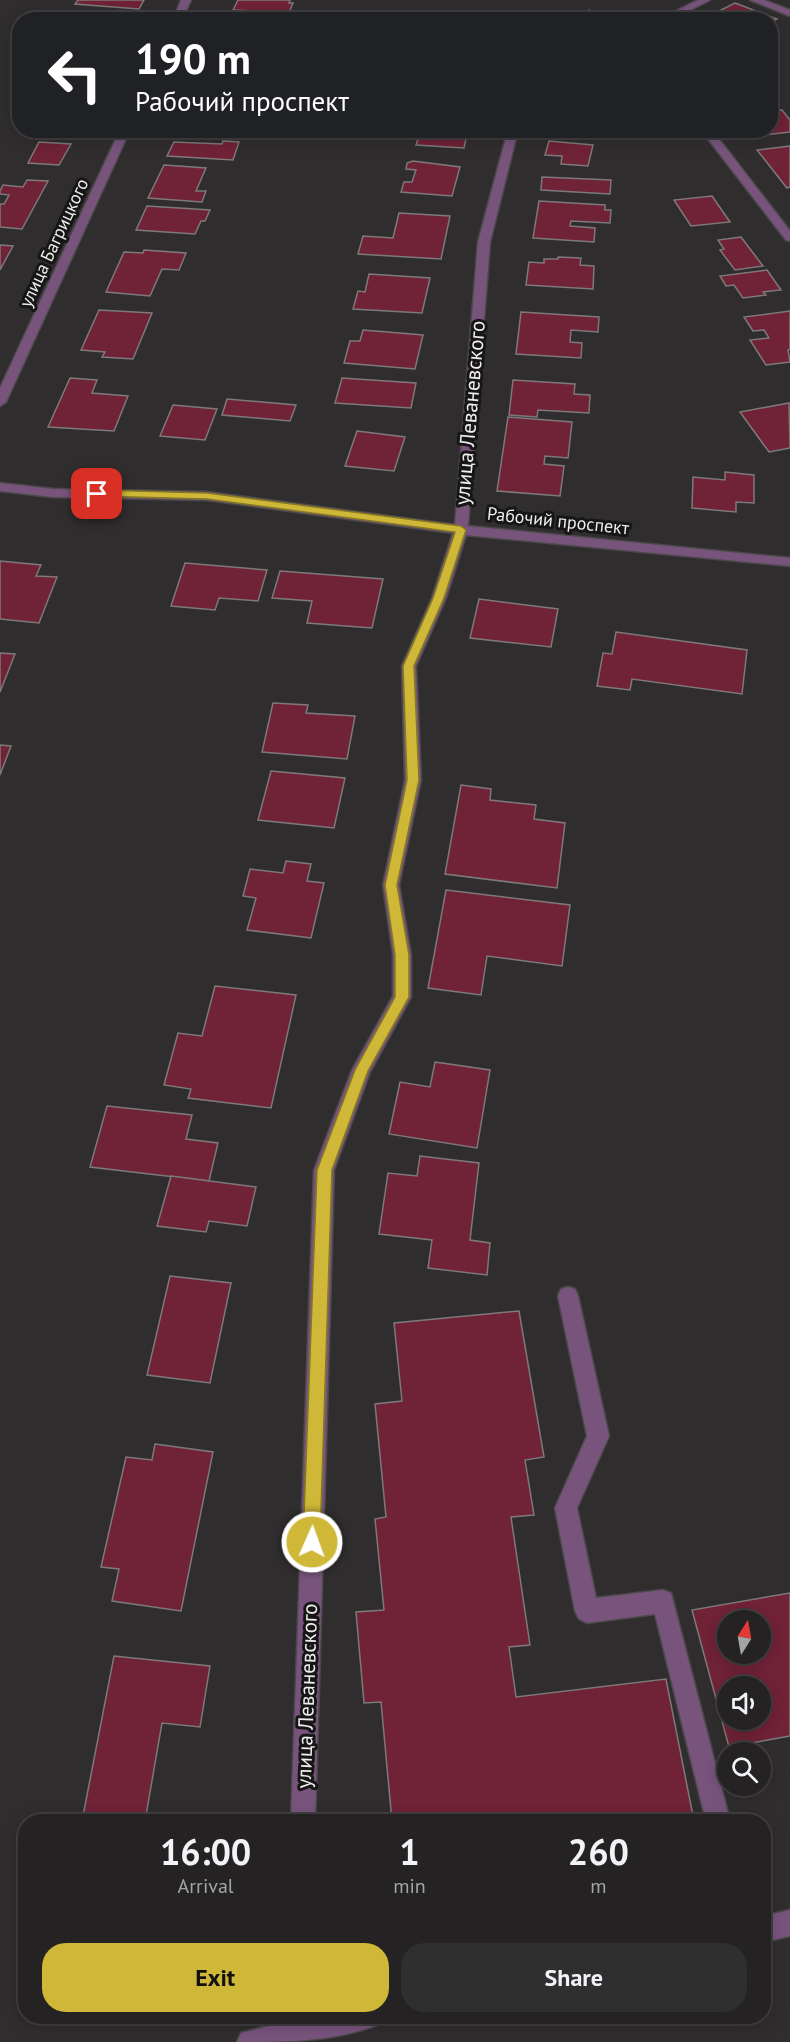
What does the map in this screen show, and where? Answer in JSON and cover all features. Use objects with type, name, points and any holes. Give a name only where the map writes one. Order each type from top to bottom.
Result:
[{"type":"street","points":[[679,12],[705,0]]},
{"type":"street","points":[[755,0],[790,13]]},
{"type":"street","name":"улица Багрицкого","points":[[0,402],[121,138]]},
{"type":"street","name":"улица Леваневского","points":[[303,1814],[324,1170],[362,1070],[402,997],[402,955],[391,885],[413,780],[409,666],[439,598],[461,530],[484,242],[511,138]]},
{"type":"street","points":[[712,138],[790,238]]},
{"type":"street","name":"Рабочий проспект","points":[[0,487],[53,493],[207,496],[461,530],[790,562]]},
{"type":"street","points":[[568,1296],[598,1436],[566,1508],[588,1611],[663,1601],[716,1814]]},
{"type":"street","points":[[771,1927],[790,1923]]},
{"type":"street","points":[[250,2042],[301,2024]]},
{"type":"building","points":[[78,0],[144,0],[139,9],[75,4]]},
{"type":"building","points":[[238,0],[290,0],[289,3],[293,3],[289,12],[233,10]]},
{"type":"building","points":[[735,3],[759,12],[717,12]]},
{"type":"building","points":[[778,110],[782,110],[790,120],[790,132],[778,133]]},
{"type":"building","points":[[418,138],[466,138],[464,148],[416,145]]},
{"type":"building","points":[[223,141],[239,142],[233,160],[167,156],[174,142],[222,144]]},
{"type":"building","points":[[549,141],[593,145],[588,166],[561,164],[562,156],[545,155]]},
{"type":"building","points":[[39,142],[71,144],[59,165],[28,163]]},
{"type":"building","points":[[790,146],[790,187],[787,188],[757,150]]},
{"type":"building","points":[[413,161],[460,167],[452,196],[401,192],[404,182],[412,182],[416,170],[406,169],[407,163]]},
{"type":"building","points":[[164,165],[206,168],[196,191],[206,191],[202,202],[148,198]]},
{"type":"building","points":[[542,177],[611,180],[610,194],[541,190]]},
{"type":"building","points":[[27,180],[48,181],[22,229],[0,227],[0,204],[4,204],[9,195],[0,194],[3,185],[23,187]]},
{"type":"building","points":[[712,196],[730,222],[691,226],[674,200]]},
{"type":"building","points":[[539,201],[605,205],[605,210],[611,210],[610,223],[571,221],[570,226],[595,228],[594,242],[533,238]]},
{"type":"building","points":[[147,206],[210,210],[205,221],[201,221],[195,234],[136,230]]},
{"type":"building","points":[[399,213],[450,216],[441,259],[358,254],[363,236],[393,238]]},
{"type":"building","points":[[741,237],[763,266],[735,270],[720,250],[724,249],[718,240]]},
{"type":"building","points":[[0,245],[13,246],[0,270]]},
{"type":"building","points":[[144,250],[186,253],[179,270],[162,269],[150,296],[106,292],[124,252],[143,253]]},
{"type":"building","points":[[558,257],[581,258],[580,265],[594,266],[593,289],[526,285],[529,262],[544,263],[544,259],[558,259]]},
{"type":"building","points":[[767,270],[781,290],[763,292],[766,295],[743,298],[734,285],[726,286],[720,276]]},
{"type":"building","points":[[369,274],[430,278],[422,313],[353,309],[358,291],[365,292]]},
{"type":"building","points":[[99,310],[152,313],[133,359],[102,357],[105,352],[81,350]]},
{"type":"building","points":[[790,311],[790,349],[788,350],[790,362],[766,365],[750,340],[769,338],[764,330],[753,331],[744,317]]},
{"type":"building","points":[[521,312],[599,317],[598,332],[571,330],[570,342],[582,343],[581,358],[516,354]]},
{"type":"building","points":[[363,330],[423,335],[415,369],[344,363],[350,341],[360,341]]},
{"type":"building","points":[[70,378],[97,380],[92,393],[128,396],[114,431],[48,427]]},
{"type":"building","points":[[342,378],[416,383],[411,408],[335,403]]},
{"type":"building","points":[[513,380],[575,384],[574,394],[590,395],[589,413],[538,410],[537,417],[509,415]]},
{"type":"building","points":[[227,399],[296,405],[290,421],[222,415]]},
{"type":"building","points":[[789,403],[790,448],[769,452],[740,412]]},
{"type":"building","points":[[173,405],[217,409],[205,440],[160,436]]},
{"type":"building","points":[[508,417],[572,422],[568,458],[545,456],[544,464],[564,466],[560,496],[497,491]]},
{"type":"building","points":[[357,431],[405,437],[394,471],[345,466]]},
{"type":"building","points":[[725,472],[754,475],[754,503],[736,502],[736,512],[692,508],[693,477],[725,480]]},
{"type":"building","points":[[0,561],[41,565],[36,576],[57,577],[39,623],[0,619]]},
{"type":"building","points":[[185,563],[267,570],[258,601],[219,598],[215,610],[171,606]]},
{"type":"building","points":[[280,571],[383,579],[372,628],[307,623],[312,601],[272,598]]},
{"type":"building","points":[[479,599],[558,609],[551,647],[470,638]]},
{"type":"building","points":[[616,632],[747,650],[742,694],[632,679],[630,690],[597,686],[603,653],[612,654]]},
{"type":"building","points":[[0,653],[15,654],[0,692]]},
{"type":"building","points":[[273,703],[308,705],[306,713],[355,716],[347,759],[262,752]]},
{"type":"building","points":[[0,745],[11,746],[0,775]]},
{"type":"building","points":[[271,771],[345,778],[334,828],[258,820]]},
{"type":"building","points":[[461,785],[491,789],[490,800],[536,805],[534,819],[565,823],[557,888],[445,874]]},
{"type":"building","points":[[286,861],[311,864],[307,881],[324,883],[311,938],[247,930],[256,898],[243,896],[250,869],[283,873]]},
{"type":"building","points":[[446,890],[570,905],[562,966],[487,956],[481,995],[428,988]]},
{"type":"building","points":[[215,986],[296,995],[271,1108],[188,1098],[191,1089],[164,1085],[178,1033],[202,1036]]},
{"type":"building","points":[[435,1062],[490,1070],[477,1148],[389,1134],[400,1082],[430,1087]]},
{"type":"building","points":[[107,1106],[192,1115],[186,1139],[218,1143],[209,1181],[90,1167]]},
{"type":"building","points":[[420,1156],[479,1163],[470,1240],[490,1243],[487,1275],[428,1268],[432,1240],[379,1234],[388,1173],[417,1176]]},
{"type":"building","points":[[171,1176],[256,1187],[247,1226],[209,1221],[206,1232],[157,1226]]},
{"type":"building","points":[[170,1276],[231,1283],[210,1383],[147,1375]]},
{"type":"building","points":[[519,1311],[544,1457],[525,1460],[534,1515],[511,1517],[530,1645],[509,1647],[516,1697],[666,1679],[693,1814],[391,1814],[381,1702],[364,1703],[356,1612],[384,1610],[375,1519],[386,1517],[375,1404],[402,1401],[394,1323]]},
{"type":"building","points":[[155,1444],[213,1452],[181,1611],[112,1601],[119,1569],[101,1567],[126,1457],[152,1460]]},
{"type":"building","points":[[790,1593],[790,1736],[757,1742],[728,1742],[724,1730],[771,1730],[771,1676],[717,1676],[717,1703],[692,1610]]},
{"type":"building","points":[[114,1656],[210,1666],[200,1727],[162,1723],[146,1814],[83,1814]]},
{"type":"route","points":[[97,494],[207,496],[461,530],[439,598],[409,666],[413,780],[391,885],[402,955],[402,997],[362,1070],[324,1170],[312,1542]]}]
